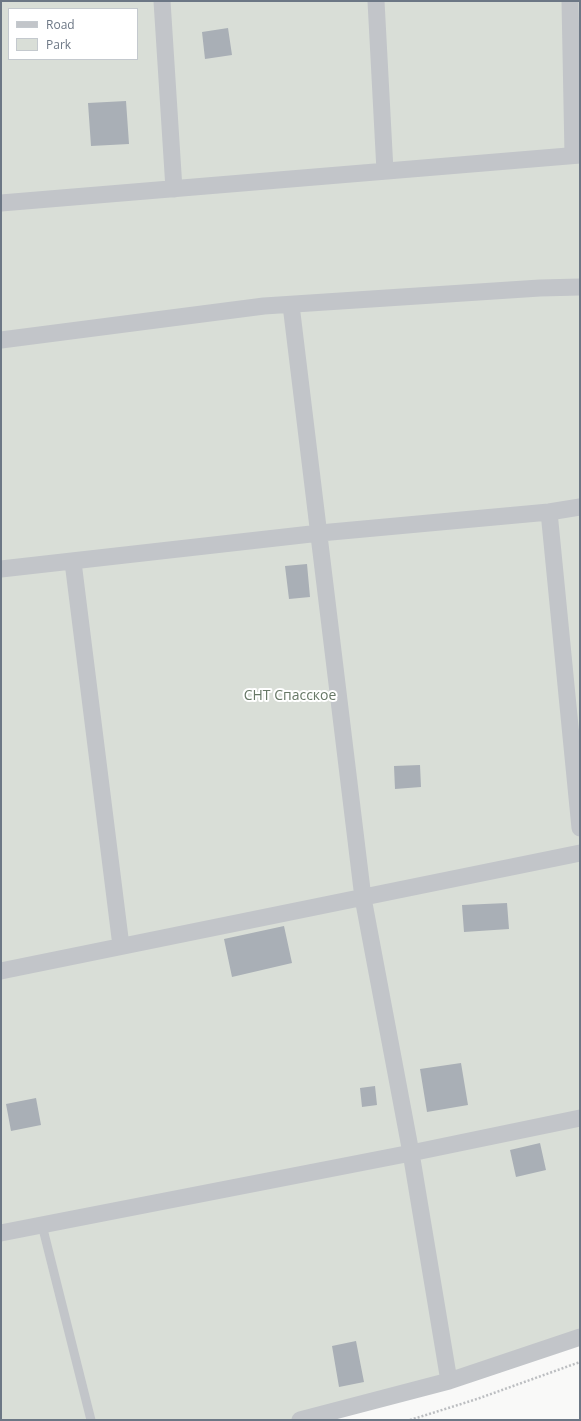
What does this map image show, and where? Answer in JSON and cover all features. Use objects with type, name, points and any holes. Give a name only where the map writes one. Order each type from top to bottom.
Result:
[{"type":"street","points":[[162,1],[174,189]]},
{"type":"street","points":[[376,1],[385,171]]},
{"type":"street","points":[[1,203],[577,155],[570,1]]},
{"type":"street","points":[[1,340],[264,306],[540,288],[580,287]]},
{"type":"street","points":[[291,305],[320,533],[363,898],[411,1153],[449,1381]]},
{"type":"street","points":[[1,569],[320,533],[549,512],[580,507]]},
{"type":"street","points":[[549,512],[580,828]]},
{"type":"street","points":[[73,562],[121,946]]},
{"type":"street","points":[[1,971],[580,853]]},
{"type":"street","points":[[1,1233],[411,1153],[580,1118]]},
{"type":"street","points":[[300,1420],[449,1381],[580,1337]]},
{"type":"lane","points":[[42,1225],[91,1420]]},
{"type":"path","points":[[410,1420],[477,1400],[580,1362]]},
{"type":"green space","name":"СНТ Спасское","points":[[1,1],[580,1],[580,1334],[299,1420],[1,1420]]},
{"type":"building","points":[[228,28],[232,55],[205,59],[202,32]]},
{"type":"building","points":[[126,101],[129,144],[91,146],[88,103]]},
{"type":"building","points":[[307,564],[310,597],[289,599],[285,566]]},
{"type":"building","points":[[420,765],[421,787],[395,789],[394,766]]},
{"type":"building","points":[[507,903],[509,929],[464,932],[462,905]]},
{"type":"building","points":[[284,926],[292,963],[232,977],[224,939]]},
{"type":"building","points":[[461,1063],[468,1105],[427,1112],[420,1069]]},
{"type":"building","points":[[375,1086],[377,1105],[362,1107],[360,1088]]},
{"type":"building","points":[[36,1098],[41,1125],[11,1131],[6,1104]]},
{"type":"building","points":[[540,1143],[546,1170],[516,1177],[510,1150]]},
{"type":"building","points":[[356,1341],[364,1382],[339,1387],[332,1346]]}]
